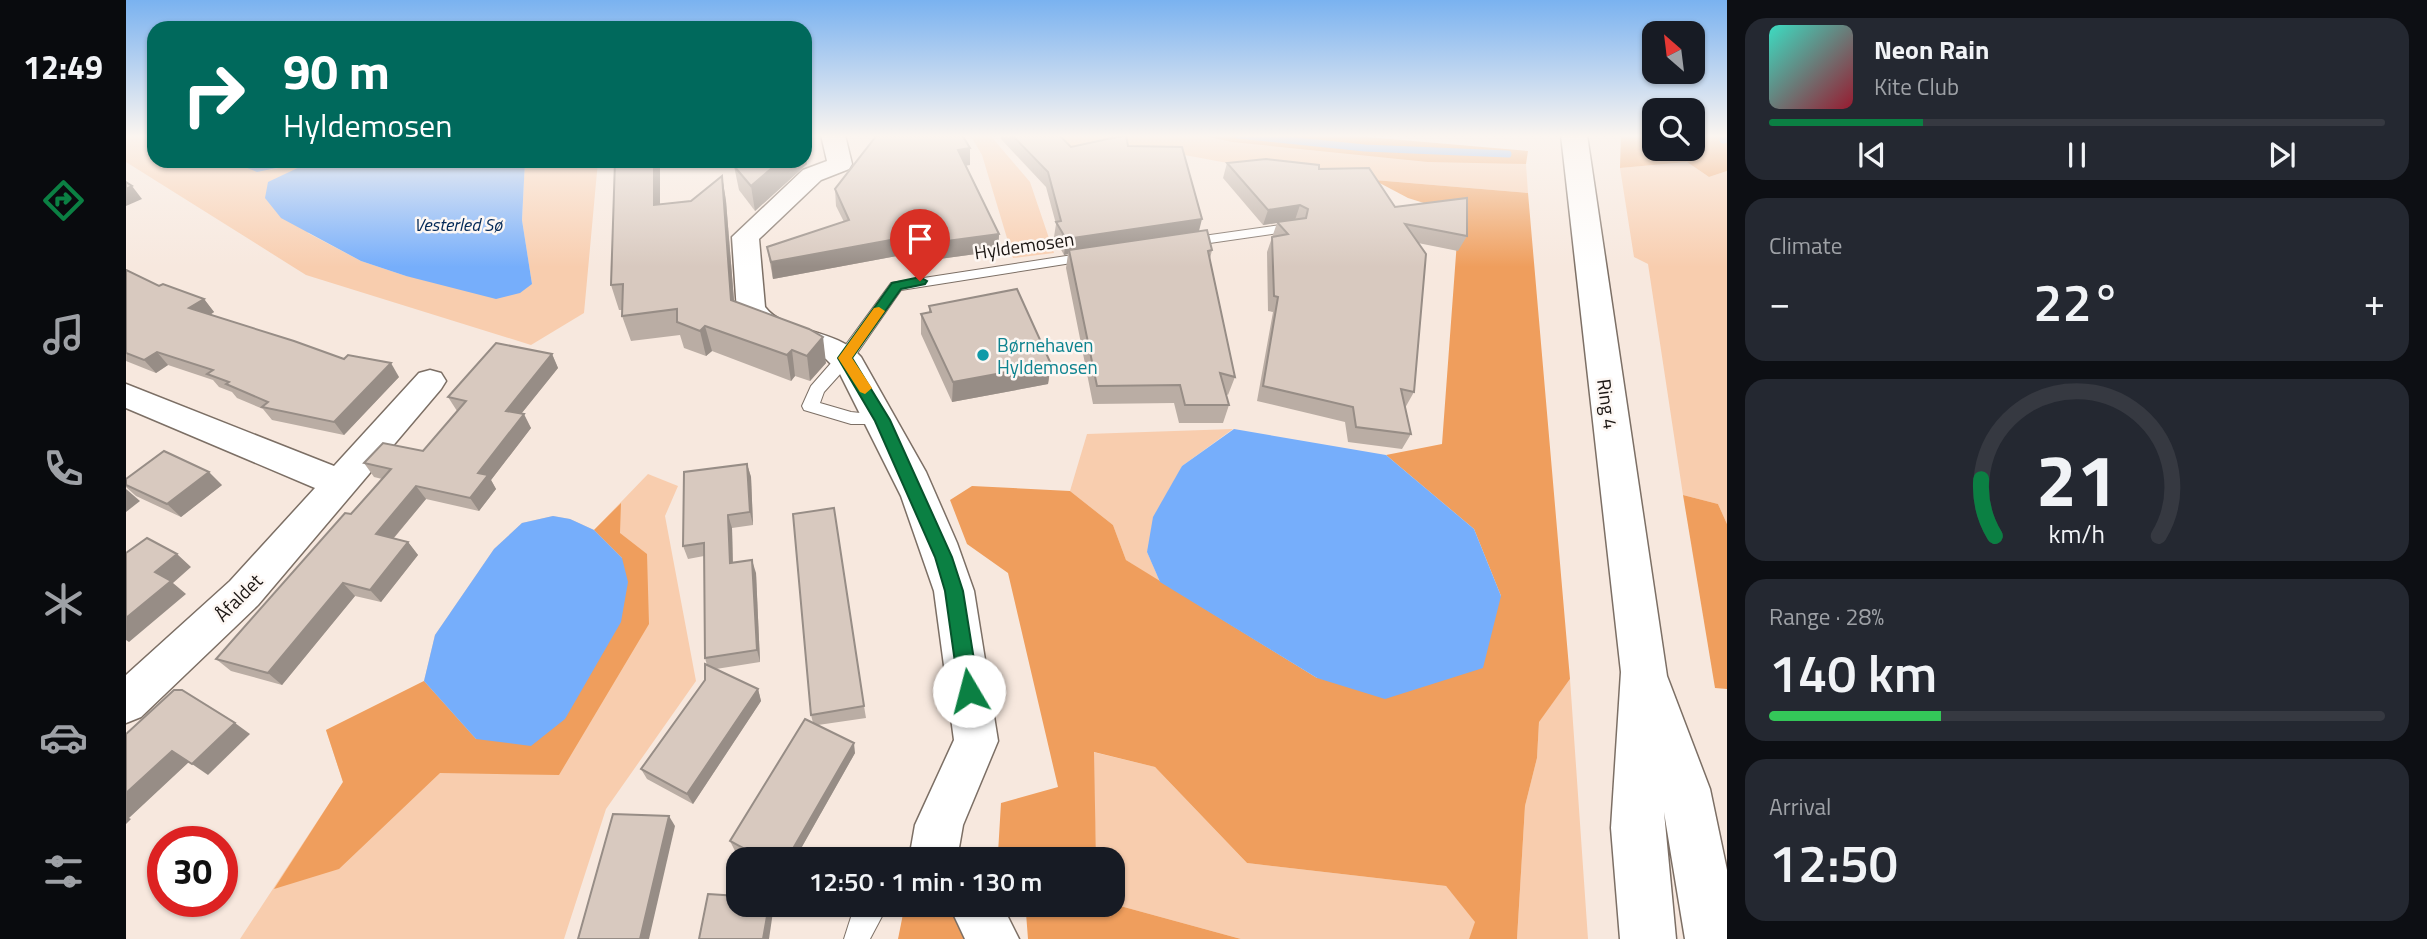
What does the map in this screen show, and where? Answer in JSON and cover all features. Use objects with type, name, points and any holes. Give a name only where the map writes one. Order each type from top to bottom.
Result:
[{"type":"main road","name":"Ring 4","points":[[1580,179],[1644,672],[1637,828],[1648,939]]},
{"type":"main road","name":"Ring 4","points":[[1644,672],[1685,789],[1713,939]]},
{"type":"street","points":[[808,179],[745,237],[751,311],[763,323],[821,343],[845,358],[883,420],[913,482],[943,557],[954,591],[976,741],[939,825],[935,847]]},
{"type":"street","name":"Åfaldet","points":[[126,703],[244,593],[430,381]]},
{"type":"street","points":[[126,395],[342,484]]},
{"type":"street","points":[[981,917],[993,939]]},
{"type":"lane","points":[[1181,243],[1295,227]]},
{"type":"lane","name":"Hyldemosen","points":[[883,420],[851,418],[810,406],[817,390],[845,358],[896,286],[1112,253]]},
{"type":"lane","points":[[857,939],[860,926],[866,917]]},
{"type":"shaded area","points":[[153,179],[299,179],[308,233],[361,261],[406,276],[532,284],[522,220],[524,179],[596,179],[584,313],[531,345],[306,275]]},
{"type":"shaded area","points":[[989,179],[1027,179],[1054,253],[1013,258]]},
{"type":"shaded area","points":[[1364,179],[1527,179],[1528,193]]},
{"type":"shaded area","points":[[1622,179],[1727,179],[1727,524],[1718,504],[1683,495],[1648,264],[1634,257]]},
{"type":"shaded area","points":[[1374,180],[1528,193],[1570,679],[1539,722],[1537,758],[1525,806],[1517,939],[1469,939],[1475,922],[1446,886],[1247,863],[1155,767],[1094,752],[1096,847],[998,847],[1001,803],[1058,787],[1008,573],[967,544],[950,500],[972,486],[1070,491],[1113,525],[1126,560],[1317,678],[1501,596],[1474,529],[1386,455],[1442,444],[1459,214],[1408,198]]},
{"type":"shaded area","points":[[1233,429],[1182,466],[1147,552],[1160,582],[1126,560],[1113,525],[1070,491],[1087,434]]},
{"type":"shaded area","points":[[648,474],[678,486],[665,516],[696,681],[606,809],[564,939],[240,939],[343,782],[326,730],[424,681],[435,635],[494,549],[522,523],[553,516],[570,519],[594,530]]},
{"type":"shaded area","points":[[1683,495],[1718,504],[1727,524],[1727,689],[1715,688]]},
{"type":"shaded area","points":[[621,503],[620,533],[647,554],[649,624],[559,775],[440,773],[339,869],[274,889],[343,782],[326,730],[424,681],[476,739],[622,558],[594,530]]},
{"type":"shaded area","points":[[1570,679],[1588,939],[1517,939],[1525,806],[1537,758],[1539,721]]},
{"type":"shaded area","points":[[1093,752],[1155,767],[1247,863],[1446,886],[1476,922],[1469,939],[1241,939],[1125,907],[1125,847],[1096,847]]},
{"type":"shaded area","points":[[1125,907],[1241,939],[1028,939],[1026,917],[1125,917]]},
{"type":"shaded area","points":[[902,917],[961,917],[965,939],[898,939]]},
{"type":"water","name":"Vesterled Sø","points":[[275,179],[524,179],[522,220],[532,284],[520,293],[496,299],[406,276],[361,261],[281,218],[265,198],[268,182]]},
{"type":"water","points":[[1234,429],[1386,455],[1474,529],[1501,596],[1483,668],[1385,699],[1317,678],[1160,582],[1147,552],[1153,517],[1182,466]]},
{"type":"water","points":[[553,516],[570,519],[594,530],[622,558],[628,582],[621,622],[565,719],[531,746],[476,739],[424,681],[435,635],[494,549],[522,523]]},
{"type":"building","points":[[614,179],[654,179],[654,205],[691,201],[719,179],[722,179],[731,300],[809,329],[823,337],[807,356],[792,350],[787,355],[705,326],[700,331],[677,322],[677,309],[622,316],[623,284],[611,285]]},
{"type":"building","points":[[745,179],[759,179],[751,186]]},
{"type":"building","points":[[843,179],[972,179],[999,234],[917,245],[913,236],[771,262],[767,247],[849,220],[835,189]]},
{"type":"building","points":[[1050,179],[1191,179],[1202,219],[1066,239],[1056,222],[1061,221]]},
{"type":"building","points":[[1241,179],[1376,179],[1395,207],[1467,198],[1467,236],[1405,224],[1426,254],[1414,392],[1401,389],[1411,434],[1356,427],[1353,407],[1263,386],[1278,297],[1274,296],[1272,237],[1288,234],[1277,222],[1306,218],[1308,209],[1300,205],[1268,210]]},
{"type":"building","points":[[1207,230],[1212,250],[1208,251],[1235,377],[1220,373],[1229,405],[1185,405],[1180,385],[1097,386],[1069,250]]},
{"type":"building","points":[[126,270],[159,286],[163,284],[204,299],[189,308],[344,359],[348,355],[391,363],[334,422],[262,407],[268,402],[207,374],[213,370],[157,352],[144,360],[126,353]]},
{"type":"building","name":"Børnehaven Hyldemosen","points":[[1017,289],[1051,364],[953,382],[921,314],[931,312],[929,306]]},
{"type":"building","points":[[496,343],[552,354],[506,411],[524,414],[478,473],[488,475],[470,498],[416,486],[376,534],[408,542],[370,590],[343,583],[268,673],[216,659],[345,513],[351,514],[391,469],[364,463],[383,443],[423,451],[466,401],[448,397]]},
{"type":"building","points":[[164,451],[209,472],[167,504],[126,485],[126,479]]},
{"type":"building","points":[[747,464],[750,512],[728,515],[730,563],[752,560],[757,650],[705,658],[704,543],[683,546],[684,472]]},
{"type":"building","points":[[834,508],[864,706],[811,715],[793,514]]},
{"type":"building","points":[[147,538],[177,554],[155,572],[171,581],[126,618],[126,553]]},
{"type":"building","points":[[705,664],[758,689],[687,794],[641,769],[705,680]]},
{"type":"building","points":[[174,690],[182,690],[235,723],[192,764],[172,751],[126,793],[126,734]]},
{"type":"building","points":[[805,719],[854,743],[794,847],[741,847],[730,841]]},
{"type":"building","points":[[613,814],[669,816],[640,939],[578,939]]},
{"type":"building","points":[[708,894],[726,895],[726,917],[767,917],[763,939],[699,939]]},
{"type":"slow traffic","points":[[865,388],[845,358],[879,311]]},
{"type":"place","name":"Børnehaven Hyldemosen","points":[[983,355]]},
{"type":"route","points":[[920,281],[896,286],[845,358],[883,420],[913,482],[943,557],[954,591],[969,691]]}]
